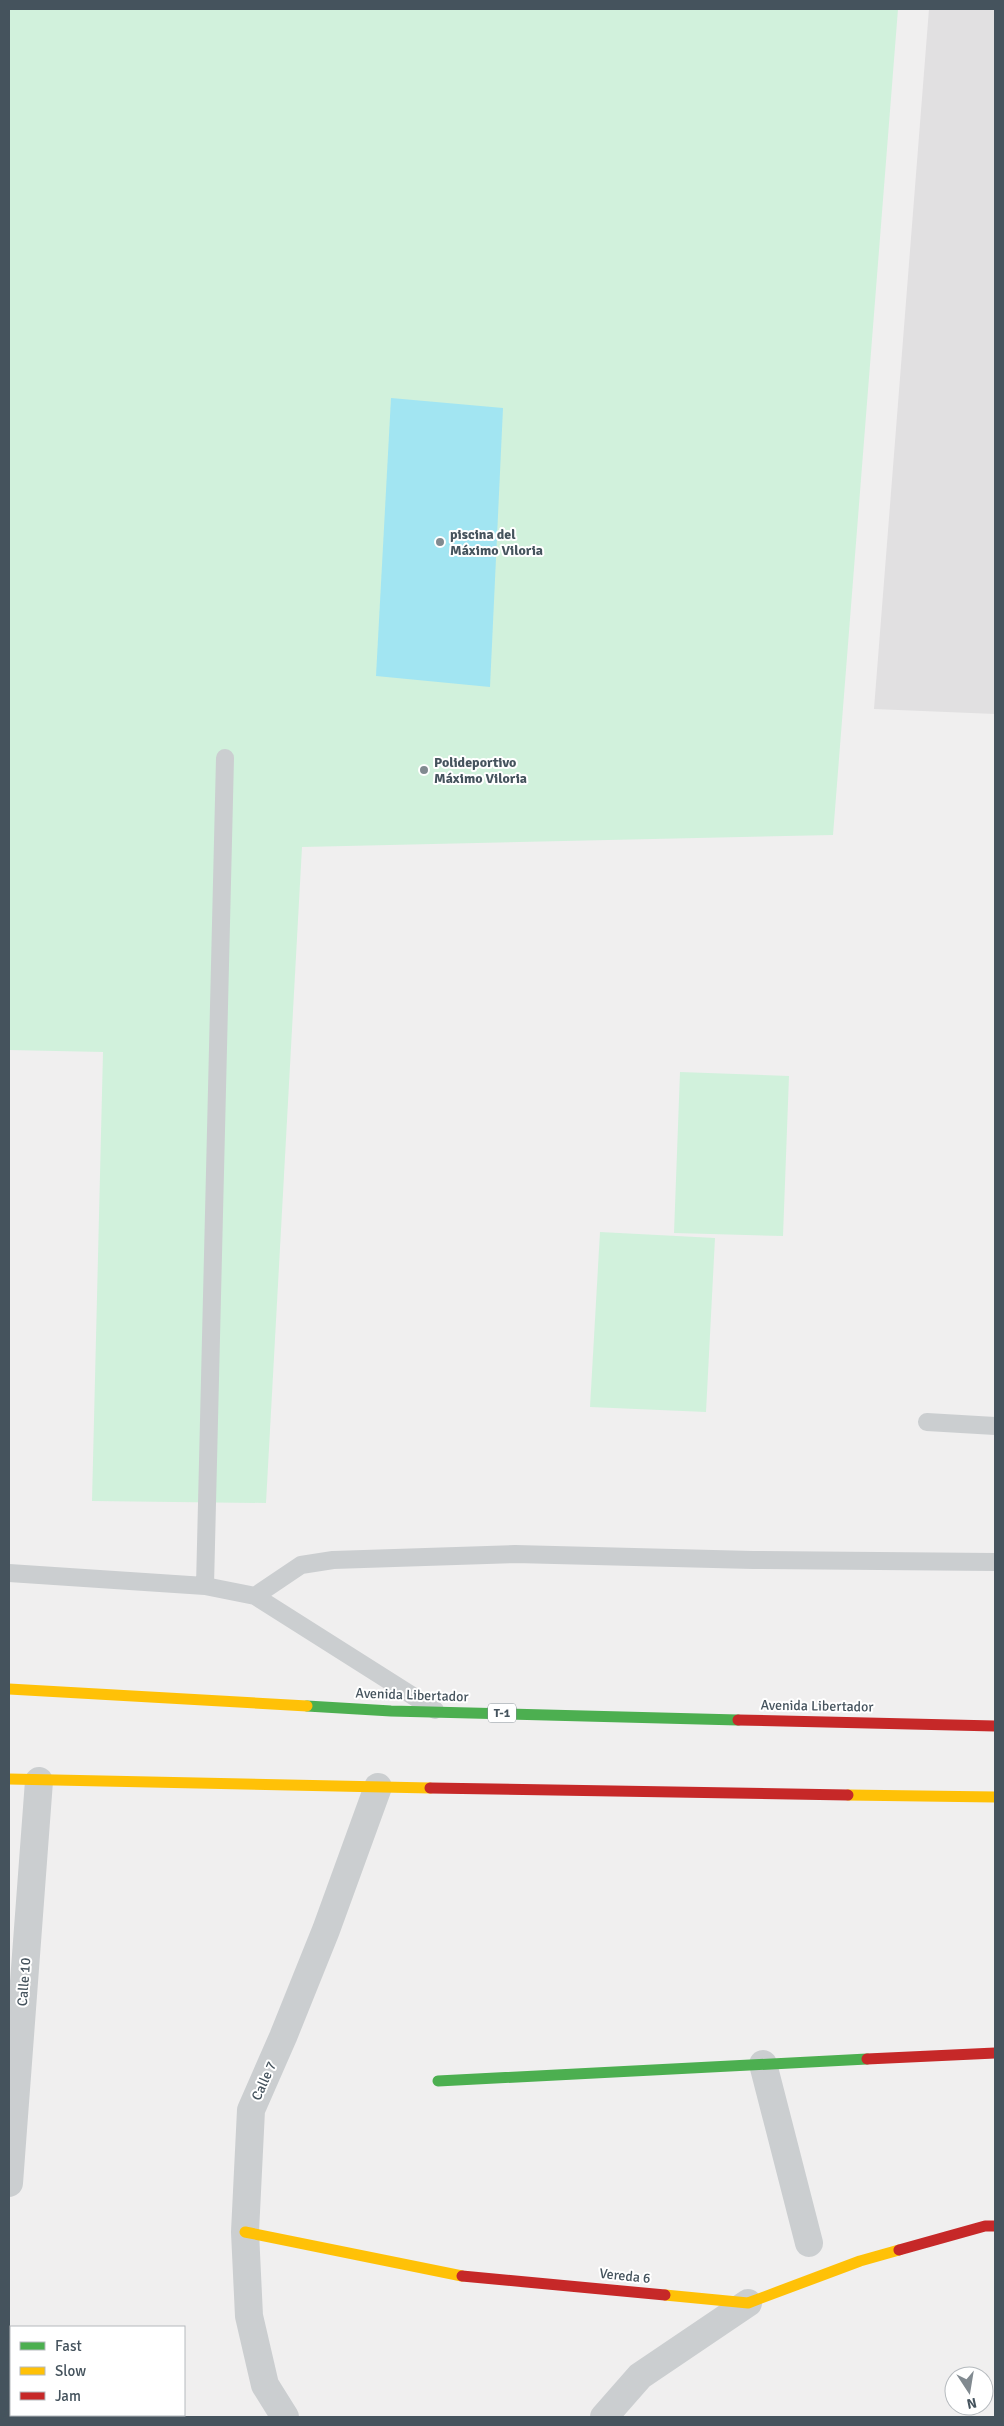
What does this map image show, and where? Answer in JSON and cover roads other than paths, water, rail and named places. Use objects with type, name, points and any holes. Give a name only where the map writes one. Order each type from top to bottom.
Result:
[{"type":"main road","name":"Avenida Libertador","points":[[9,1689],[438,1712],[995,1726]]},
{"type":"main road","points":[[9,1779],[995,1797]]},
{"type":"main road","points":[[438,2081],[995,2053]]},
{"type":"main road","name":"Vereda 6","points":[[244,2232],[461,2276],[748,2303],[860,2261],[985,2226],[995,2226]]},
{"type":"street","name":"Calle 10","points":[[9,2183],[39,1781]]},
{"type":"street","name":"Calle 7","points":[[285,2417],[265,2384],[249,2316],[244,2232],[251,2110],[326,1930],[378,1787]]},
{"type":"street","points":[[763,2064],[809,2242]]},
{"type":"street","points":[[604,2417],[640,2376],[748,2303]]},
{"type":"lane","points":[[205,1586],[225,758]]},
{"type":"lane","points":[[927,1422],[995,1426]]},
{"type":"lane","points":[[255,1596],[301,1565],[333,1560],[515,1554],[753,1560],[995,1562]]},
{"type":"lane","points":[[9,1573],[205,1586],[255,1596],[438,1712]]},
{"type":"water","name":"piscina del Máximo Viloria","points":[[391,398],[503,408],[490,687],[376,676]]},
{"type":"place","name":"piscina del Máximo Viloria","points":[[440,542]]},
{"type":"place","name":"Polideportivo Máximo Viloria","points":[[424,770]]}]
